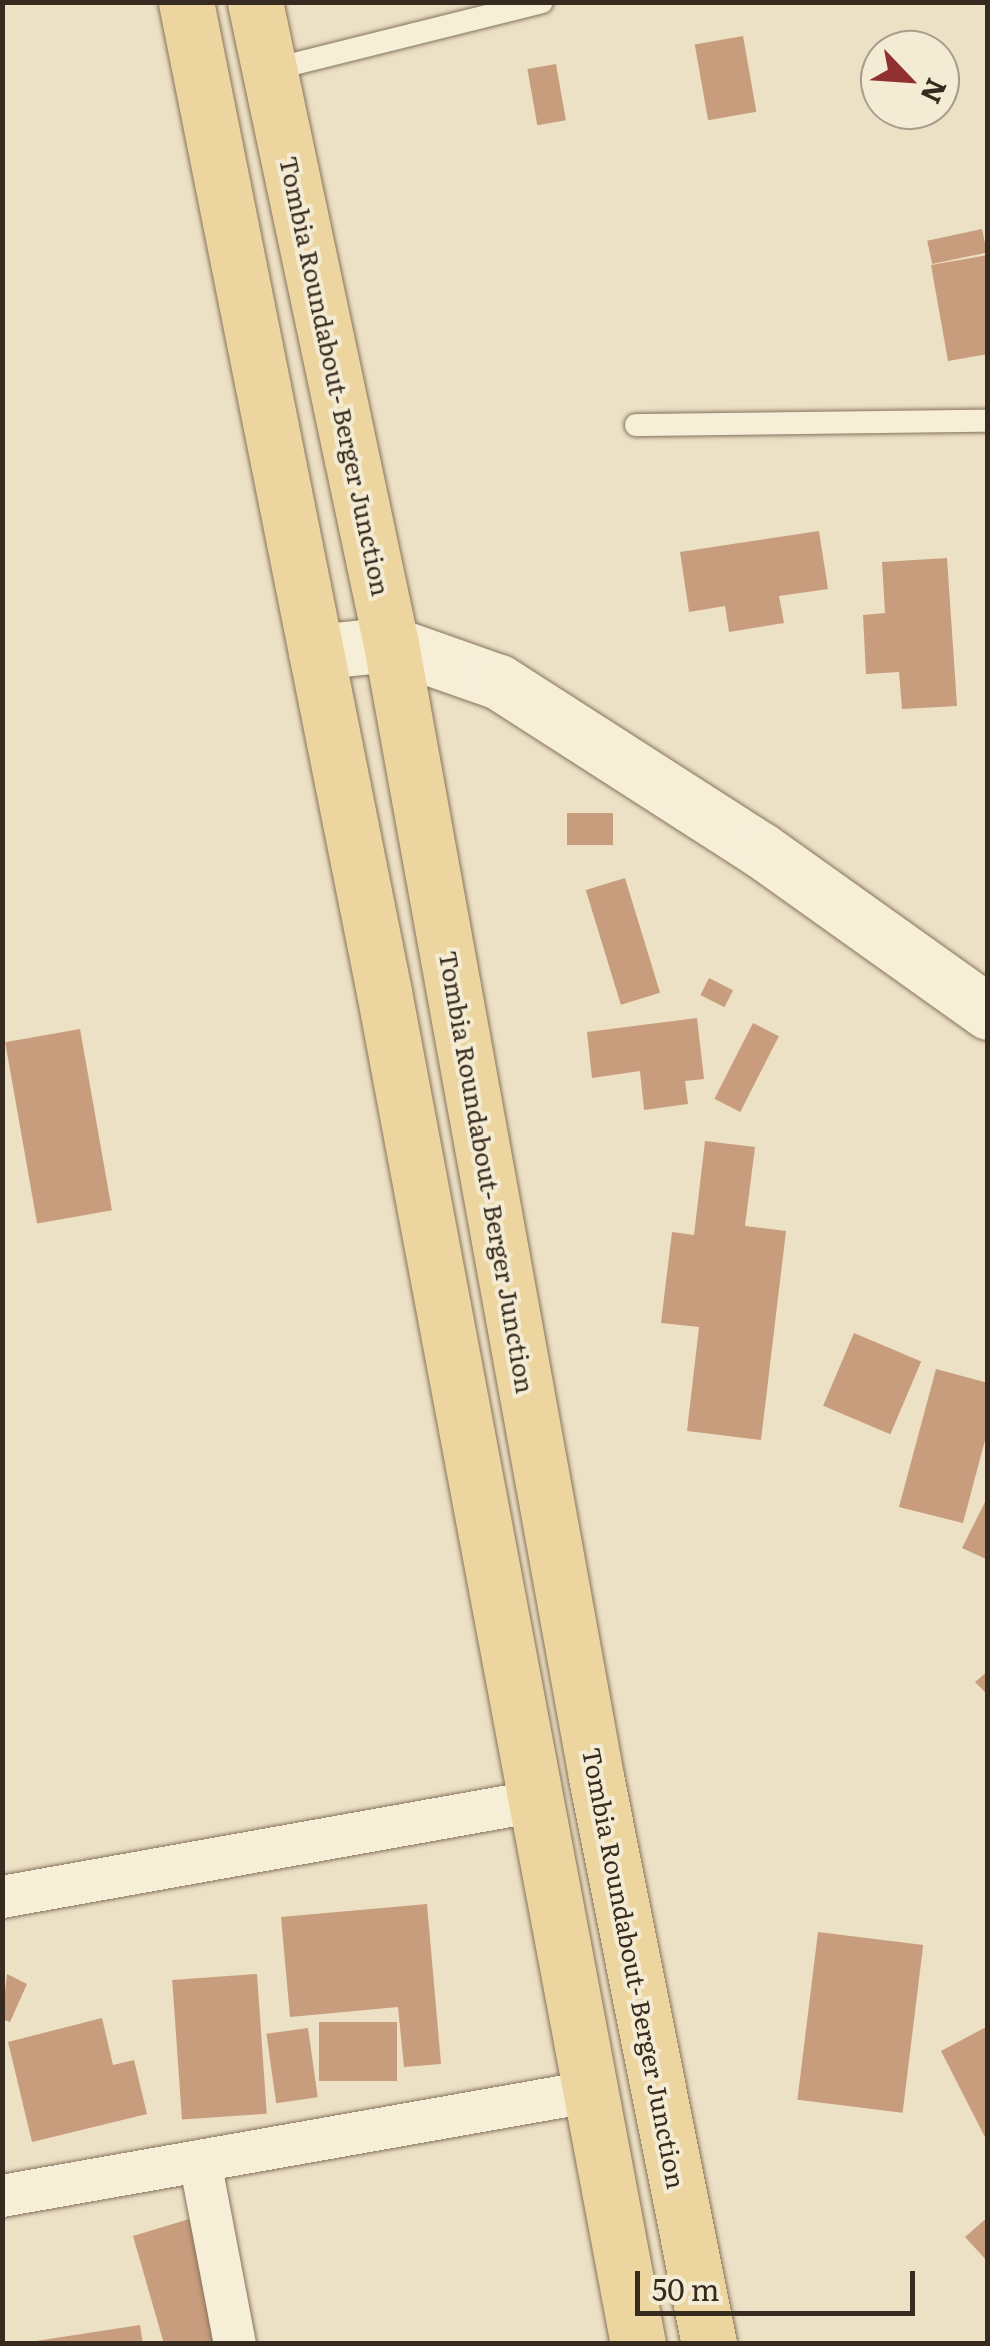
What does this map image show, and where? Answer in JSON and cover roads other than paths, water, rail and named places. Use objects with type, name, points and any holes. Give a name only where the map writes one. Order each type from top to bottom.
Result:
[{"type":"main road","points":[[186,2],[316,652],[638,2344]]},
{"type":"main road","name":"Tombia Roundabout- Berger Junction","points":[[255,2],[392,644],[592,1758],[708,2344]]},
{"type":"street","points":[[316,652],[392,644],[500,682],[761,850],[988,1012]]},
{"type":"street","points":[[2,1897],[537,1801]]},
{"type":"street","points":[[2,2196],[588,2092]]},
{"type":"street","points":[[200,2161],[235,2344]]},
{"type":"lane","points":[[270,70],[542,2]]},
{"type":"lane","points":[[636,425],[988,421]]}]
